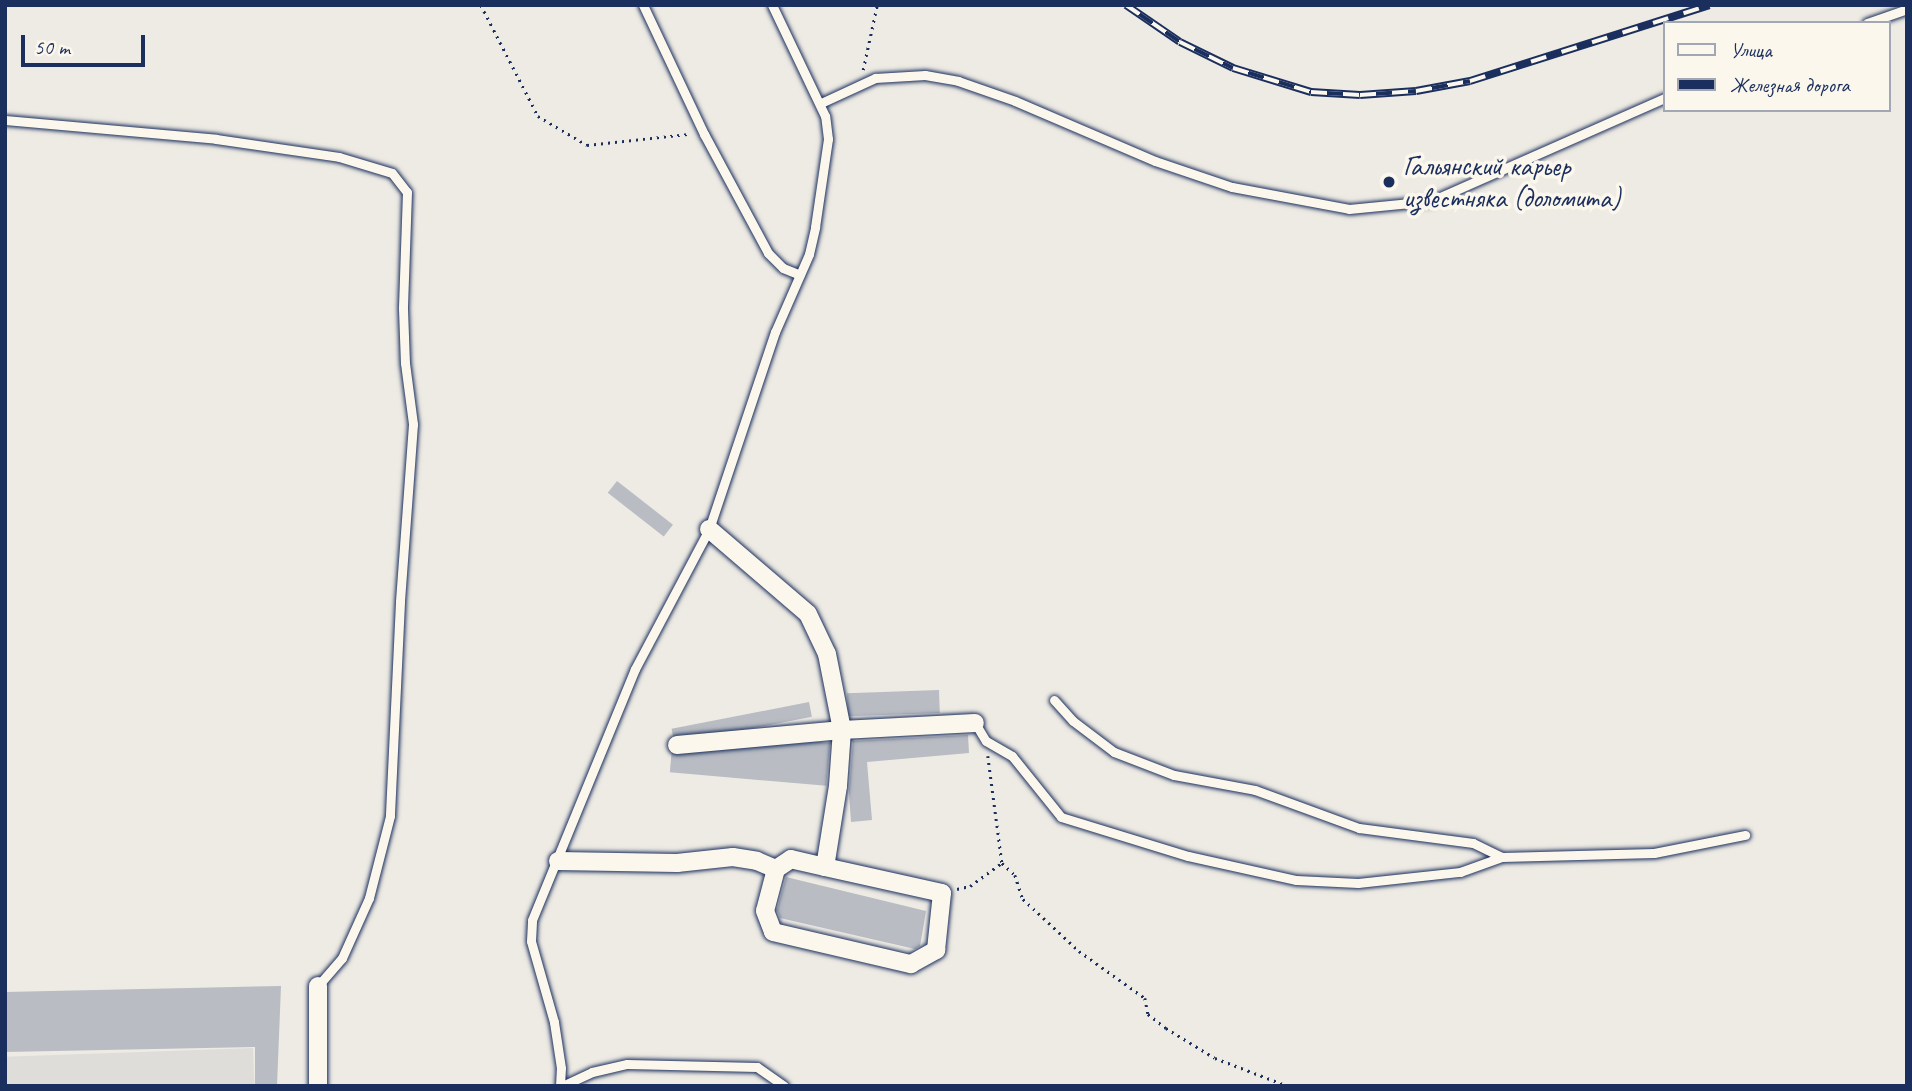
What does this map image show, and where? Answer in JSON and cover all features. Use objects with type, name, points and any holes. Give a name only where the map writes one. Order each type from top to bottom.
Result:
[{"type":"street","points":[[709,528],[808,614],[827,654],[842,730],[838,786],[825,866]]},
{"type":"street","points":[[677,745],[842,730],[975,723]]},
{"type":"street","points":[[558,861],[677,863],[733,857],[757,861],[776,869]]},
{"type":"street","points":[[791,859],[825,866],[942,893],[936,950],[911,964],[773,932],[765,911],[776,869],[791,859]]},
{"type":"street","points":[[318,985],[318,1086]]},
{"type":"lane","points":[[643,5],[704,134],[768,253],[783,268],[800,275]]},
{"type":"lane","points":[[772,5],[821,103],[828,139],[815,227],[800,275],[763,363],[709,528],[635,669],[533,920],[531,941],[554,1022],[561,1086],[592,1072],[627,1064],[757,1068],[783,1086]]},
{"type":"lane","points":[[1873,21],[1907,9]]},
{"type":"lane","points":[[821,103],[860,83],[901,74],[958,81],[1014,101],[1155,161],[1232,187],[1349,209],[1431,201],[1664,98]]},
{"type":"lane","points":[[5,120],[216,139],[339,157],[392,173],[407,192],[403,309],[405,363],[413,424],[400,602],[390,816],[369,898],[342,958],[318,985]]},
{"type":"lane","points":[[1054,700],[1073,721],[1114,752],[1174,775],[1255,790],[1359,828],[1473,843],[1502,857]]},
{"type":"lane","points":[[975,723],[986,741],[1013,756],[1062,817],[1215,862],[1296,880],[1358,883],[1460,872],[1502,857],[1654,853],[1745,835]]},
{"type":"path","points":[[481,5],[538,116],[587,145],[656,135],[704,134]]},
{"type":"path","points":[[860,83],[877,5]]},
{"type":"path","points":[[986,741],[1002,863],[1015,875],[1023,899],[1079,951],[1145,998],[1148,1014],[1157,1021],[1214,1058],[1288,1086]]},
{"type":"path","points":[[942,893],[970,886],[1002,863]]},
{"type":"shaded area","points":[[253,1048],[254,1086],[6,1086],[5,1057]]},
{"type":"building","points":[[617,481],[673,525],[664,537],[608,493]]},
{"type":"building","points":[[939,690],[940,713],[848,716],[847,693]]},
{"type":"building","points":[[809,702],[812,717],[674,743],[672,729]]},
{"type":"building","points":[[674,729],[830,743],[826,786],[670,772]]},
{"type":"building","points":[[968,735],[969,753],[867,762],[872,820],[851,822],[849,792],[853,741]]},
{"type":"building","points":[[786,877],[926,911],[920,946],[915,949],[780,918],[777,910]]},
{"type":"building","points":[[281,986],[277,1086],[255,1086],[255,1047],[5,1052],[5,992]]},
{"type":"railway","points":[[1126,5],[1180,42],[1233,68],[1311,92],[1360,95],[1416,91],[1470,81],[1709,5]]},
{"type":"place","name":"Гальянский карьер известняка (доломита)","points":[[1389,182]]}]
